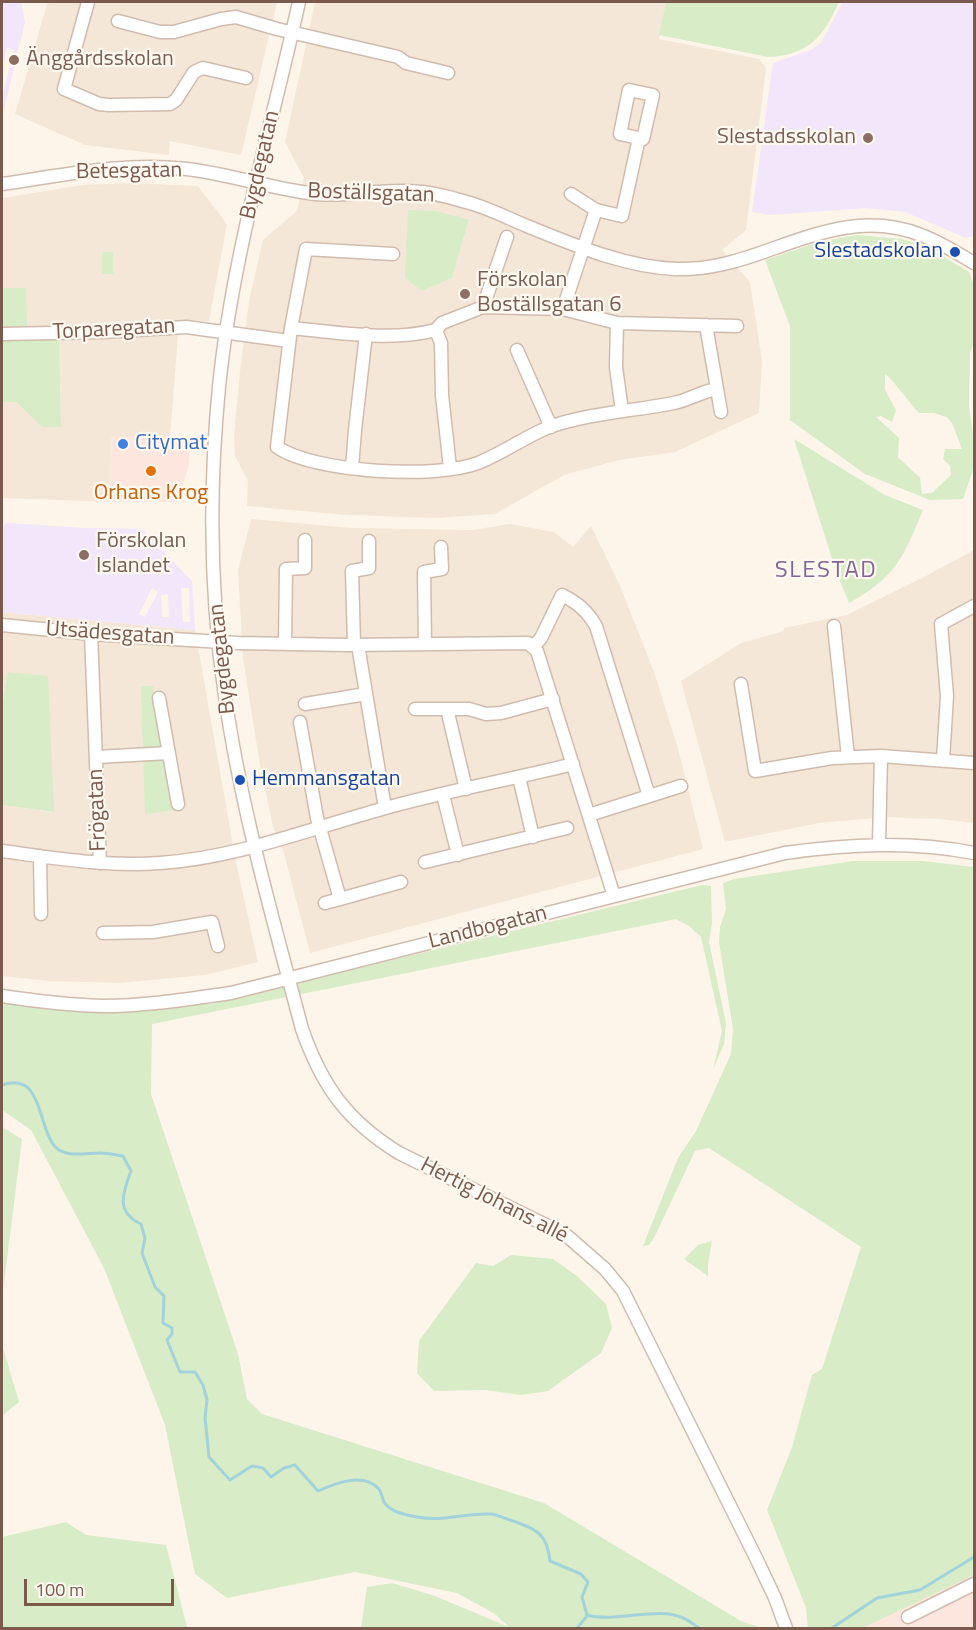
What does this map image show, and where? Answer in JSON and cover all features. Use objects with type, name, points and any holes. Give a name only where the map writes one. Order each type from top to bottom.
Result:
[{"type":"street","name":"Bygdegatan","points":[[88,2],[64,89],[109,105],[170,104],[176,100],[198,69],[203,68],[246,78]]},
{"type":"street","name":"Bygdegatan","points":[[289,979],[255,846],[231,738],[219,642],[213,494],[219,387],[226,333],[256,183],[299,2]]},
{"type":"street","points":[[118,21],[160,32],[174,32],[236,17],[292,33],[398,57],[406,63],[448,73]]},
{"type":"street","points":[[571,194],[596,210],[622,216],[639,138]]},
{"type":"street","name":"Betesgatan","points":[[2,184],[71,172],[127,168],[186,169],[256,183]]},
{"type":"street","name":"Boställsgatan","points":[[256,183],[318,194],[409,191],[446,197],[484,207],[585,248],[641,266],[678,269],[717,266],[838,227],[874,226],[897,228],[920,234],[975,263]]},
{"type":"street","points":[[563,309],[596,210]]},
{"type":"street","points":[[483,307],[507,237]]},
{"type":"street","points":[[393,254],[306,249],[290,335],[277,447],[286,453],[324,465],[352,468],[409,471],[450,468],[476,463],[551,427],[583,418],[678,402],[707,390],[717,389]]},
{"type":"street","points":[[226,333],[421,334],[436,330],[442,323],[483,307],[563,309],[617,323],[737,326]]},
{"type":"street","points":[[617,323],[616,367],[622,411]]},
{"type":"street","points":[[706,326],[721,412]]},
{"type":"street","name":"Torparegatan","points":[[2,334],[102,332],[186,327],[226,333]]},
{"type":"street","points":[[436,330],[441,343],[442,394],[450,468]]},
{"type":"street","points":[[352,468],[366,334]]},
{"type":"street","points":[[518,350],[551,427]]},
{"type":"street","points":[[285,644],[285,570],[305,568],[305,540]]},
{"type":"street","points":[[369,541],[369,568],[352,571],[356,645],[385,808]]},
{"type":"street","points":[[425,644],[424,572],[442,570],[441,547]]},
{"type":"street","points":[[534,646],[541,638],[559,593],[577,602],[587,612],[596,626],[649,796]]},
{"type":"street","points":[[943,760],[947,696],[941,624],[975,606]]},
{"type":"street","name":"Utsädesgatan","points":[[2,625],[91,634],[219,642]]},
{"type":"street","points":[[834,626],[848,757]]},
{"type":"street","name":"Frögatan","points":[[91,634],[100,863]]},
{"type":"street","points":[[219,642],[356,645],[522,642],[534,646],[553,699],[614,896]]},
{"type":"street","points":[[741,684],[750,772],[848,757],[881,756],[975,763]]},
{"type":"street","points":[[305,704],[366,694]]},
{"type":"street","points":[[159,698],[178,804]]},
{"type":"street","points":[[415,709],[470,709],[486,714],[501,713],[553,699]]},
{"type":"street","points":[[447,709],[466,789]]},
{"type":"street","points":[[300,722],[320,827],[340,899]]},
{"type":"street","name":"Frögatan","points":[[96,757],[169,753]]},
{"type":"street","points":[[879,844],[881,756]]},
{"type":"street","points":[[2,851],[100,863],[161,863],[209,856],[255,846],[385,808],[573,765]]},
{"type":"street","points":[[519,777],[533,837]]},
{"type":"street","points":[[589,815],[681,786]]},
{"type":"street","points":[[443,795],[458,855]]},
{"type":"street","points":[[425,862],[567,828]]},
{"type":"street","name":"Landbogatan","points":[[2,996],[57,1004],[104,1006],[146,1004],[231,993],[785,853],[879,844],[920,845],[975,853]]},
{"type":"street","points":[[40,856],[41,914]]},
{"type":"street","points":[[325,903],[401,882]]},
{"type":"street","points":[[103,933],[153,932],[212,922],[218,946]]},
{"type":"street","name":"Hertig Johans allé","points":[[289,979],[302,1029],[324,1082],[358,1124],[399,1153],[566,1235],[605,1269],[623,1291],[766,1579],[786,1629]]},
{"type":"street","points":[[908,1617],[975,1584]]},
{"type":"shaded area","name":"Änggårdsskolan","points":[[2,2],[21,2],[25,22],[2,118],[2,97],[14,50],[7,48],[2,70]]},
{"type":"shaded area","points":[[51,2],[277,2],[241,155],[170,141],[169,155],[85,145],[15,114],[47,4]]},
{"type":"shaded area","points":[[315,2],[666,2],[659,39],[759,59],[766,68],[746,230],[722,250],[750,282],[762,361],[759,413],[675,452],[619,460],[564,475],[495,514],[437,518],[348,515],[247,506],[248,481],[235,456],[234,437],[249,301],[263,240],[297,211],[304,178],[285,142]],"holes":[[[469,220],[452,278],[422,291],[414,284]]]},
{"type":"shaded area","name":"Slestadsskolan","points":[[843,2],[974,2],[974,236],[966,238],[905,212],[866,208],[771,215],[752,212],[773,63],[813,49],[821,43]]},
{"type":"shaded area","points":[[132,183],[198,186],[227,224],[209,321],[179,323],[170,437],[111,437],[110,502],[2,498],[2,402],[16,402],[42,427],[61,426],[59,328],[26,327],[26,288],[2,288],[3,198],[82,185]]},
{"type":"shaded area","points":[[111,436],[190,437],[189,464],[178,502],[110,502]]},
{"type":"shaded area","points":[[251,519],[352,528],[472,530],[510,524],[554,532],[573,547],[591,526],[621,588],[654,672],[677,745],[703,849],[310,953],[283,850],[273,827],[260,765],[243,659],[238,570]]},
{"type":"shaded area","name":"Förskolan Islandet","points":[[7,523],[142,529],[192,581],[195,630],[2,612],[2,528]],"holes":[[[152,588],[158,592],[145,617],[139,614]],[[181,588],[189,588],[190,622],[183,622]],[[168,594],[169,617],[162,617],[161,595]]]},
{"type":"shaded area","points":[[974,550],[974,823],[886,817],[819,823],[725,842],[681,681],[741,643],[784,631],[784,628],[847,615]]},
{"type":"shaded area","points":[[2,612],[195,630],[236,862],[258,962],[205,975],[120,983],[49,981],[2,976],[2,805],[53,812],[7,672],[2,712]]},
{"type":"shaded area","points":[[974,1575],[974,1628],[863,1628]]},
{"type":"green space","points":[[666,2],[839,2],[827,25],[813,42],[794,52],[768,57],[659,35]]},
{"type":"green space","points":[[408,210],[436,211],[469,220],[452,278],[422,291],[405,278]]},
{"type":"green space","points":[[857,235],[902,239],[928,247],[969,272],[974,285],[974,342],[970,353],[969,406],[974,442],[974,467],[963,499],[930,500],[865,474],[790,420],[790,326],[765,260],[819,242]],"holes":[[[885,374],[919,413],[934,413],[947,417],[953,425],[962,449],[945,449],[943,459],[950,466],[951,475],[932,493],[922,494],[920,477],[898,458],[899,438],[876,417],[881,416],[892,422],[896,410],[885,390]]]},
{"type":"green space","points":[[102,252],[113,252],[113,274],[102,274]]},
{"type":"green space","points":[[2,288],[26,288],[27,327],[59,327],[61,427],[42,427],[16,402],[2,402]]},
{"type":"green space","points":[[794,439],[885,495],[923,510],[910,541],[896,565],[878,584],[849,603],[837,574]]},
{"type":"green space","points":[[7,672],[48,676],[54,812],[2,805],[2,712]]},
{"type":"green space","points":[[141,686],[153,686],[174,807],[182,806],[182,809],[145,814]]},
{"type":"green space","points":[[853,861],[923,861],[974,867],[974,1575],[863,1628],[808,1628],[806,1608],[767,1510],[792,1447],[812,1375],[822,1369],[861,1247],[709,1148],[695,1151],[654,1238],[649,1245],[643,1246],[678,1158],[696,1131],[731,1054],[733,1029],[719,942],[720,927],[726,909],[723,883],[734,879]]},
{"type":"green space","points":[[702,885],[711,886],[712,923],[709,942],[726,1023],[724,1044],[713,1070],[722,1031],[701,937],[689,926],[676,919],[152,1024],[151,1094],[238,1354],[247,1399],[262,1414],[544,1503],[741,1621],[762,1628],[361,1628],[367,1587],[392,1583],[435,1596],[509,1627],[495,1614],[457,1593],[355,1572],[227,1598],[195,1574],[165,1425],[104,1268],[31,1130],[2,1110],[2,999],[124,1008],[211,1004]]},
{"type":"green space","points":[[2,1127],[22,1139],[2,1299]]},
{"type":"green space","points":[[712,1241],[708,1276],[684,1259],[698,1245]]},
{"type":"green space","points":[[511,1255],[553,1259],[577,1276],[606,1304],[612,1328],[601,1353],[548,1391],[521,1395],[486,1390],[434,1391],[417,1373],[419,1341],[476,1263],[493,1266]]},
{"type":"green space","points":[[2,1344],[19,1402],[2,1416]]},
{"type":"green space","points":[[66,1522],[86,1535],[166,1545],[187,1627],[2,1628],[2,1537]]},
{"type":"waterway","points":[[2,1085],[16,1083],[26,1087],[33,1095],[52,1142],[59,1150],[74,1154],[103,1153],[123,1156],[131,1171],[124,1194],[124,1207],[127,1214],[141,1224],[145,1238],[142,1253],[155,1287],[164,1296],[163,1323],[172,1328],[172,1334],[167,1340],[180,1372],[195,1372],[203,1385],[207,1400],[205,1418],[209,1457],[230,1480],[252,1466],[263,1468],[271,1477],[284,1468],[295,1465],[318,1491],[341,1482],[365,1481],[379,1489],[384,1502],[390,1508],[408,1515],[426,1518],[496,1515],[534,1530],[546,1544],[550,1561],[581,1574],[588,1582],[582,1597],[587,1615],[598,1617],[673,1615],[699,1628]]},
{"type":"waterway","points":[[832,1628],[877,1598],[920,1590],[974,1557]]},
{"type":"waterway","points":[[577,1628],[587,1616]]},
{"type":"place","name":"Änggårdsskolan","points":[[14,60]]},
{"type":"place","name":"Slestadsskolan","points":[[868,138]]},
{"type":"place","name":"Slestadskolan","points":[[955,252]]},
{"type":"place","name":"Förskolan Boställsgatan 6","points":[[465,294]]},
{"type":"place","name":"Citymat","points":[[123,444]]},
{"type":"place","name":"Orhans Krog","points":[[151,471]]},
{"type":"place","name":"Förskolan Islandet","points":[[84,555]]},
{"type":"place","name":"Hemmansgatan","points":[[240,780]]},
{"type":"district","name":"SLESTAD","points":[[826,571]]}]
